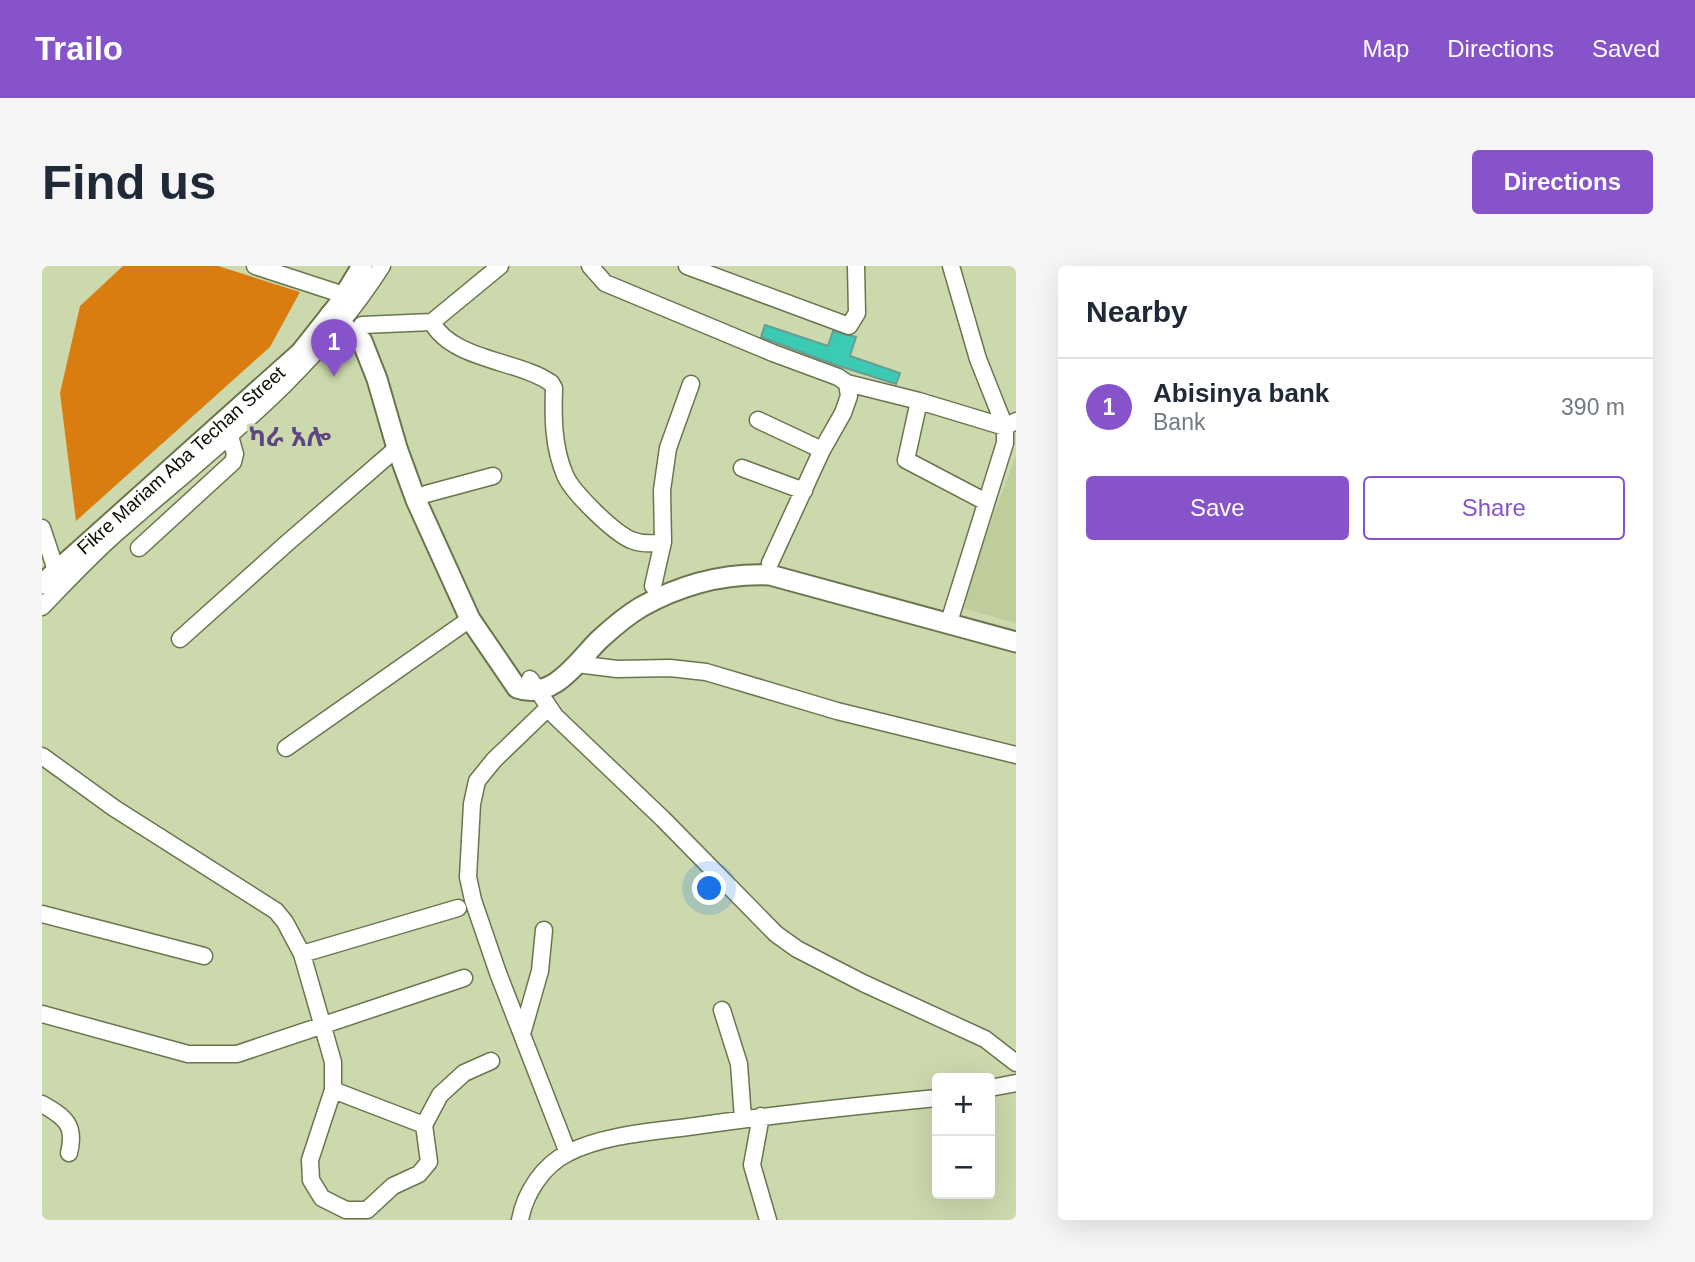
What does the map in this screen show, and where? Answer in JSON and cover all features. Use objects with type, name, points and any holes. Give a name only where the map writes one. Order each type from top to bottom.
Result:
[{"type":"main road","name":"Fikre Mariam Aba Techan Street","points":[[49,577],[344,313],[362,266]]},
{"type":"main road","points":[[344,313],[369,356],[416,500],[470,619],[517,688],[527,692],[613,611],[653,586],[694,569],[723,563],[770,564],[950,616],[1016,642]]},
{"type":"main road","points":[[344,313],[377,349],[426,494],[478,613],[515,668],[533,685],[548,687],[565,676],[621,621],[649,603],[698,582],[746,574],[770,575],[1016,629]]},
{"type":"street","points":[[255,266],[344,313],[432,322],[500,266]]},
{"type":"street","points":[[42,607],[88,558],[290,381],[382,266]]},
{"type":"street","points":[[590,266],[605,283],[848,383],[1012,424]]},
{"type":"street","points":[[691,267],[849,326],[857,313],[856,266]]},
{"type":"street","points":[[950,616],[1012,424],[978,359],[951,266]]},
{"type":"street","points":[[432,322],[435,329],[445,337],[471,352],[551,383],[554,388],[555,441],[566,478],[606,521],[628,539],[639,543],[663,542]]},
{"type":"street","points":[[770,564],[822,450],[843,413],[849,396],[848,383]]},
{"type":"street","points":[[653,586],[663,542],[662,489],[668,449],[691,384]]},
{"type":"street","points":[[919,401],[906,460],[986,502]]},
{"type":"street","points":[[758,420],[822,450]]},
{"type":"street","points":[[139,548],[233,462],[235,454],[230,436]]},
{"type":"street","points":[[180,639],[397,448]]},
{"type":"street","points":[[742,467],[804,491]]},
{"type":"street","points":[[426,494],[494,476]]},
{"type":"street","points":[[42,528],[49,577]]},
{"type":"street","points":[[286,748],[470,619]]},
{"type":"street","points":[[577,664],[617,669],[670,668],[706,671],[837,711],[1016,755]]},
{"type":"street","points":[[533,685],[548,708],[663,819],[776,934],[797,949],[841,972],[985,1039],[1016,1063]]},
{"type":"street","points":[[548,708],[494,760],[477,781],[468,845],[468,877],[473,900],[568,1153]]},
{"type":"street","points":[[42,756],[114,808],[275,911],[285,922],[302,954],[333,1062],[333,1090],[310,1160],[312,1180],[321,1198],[346,1210],[367,1210],[393,1186],[419,1174],[429,1162],[424,1125],[440,1095],[464,1073],[491,1061]]},
{"type":"street","points":[[302,954],[458,908]]},
{"type":"street","points":[[42,914],[204,956]]},
{"type":"street","points":[[522,1034],[540,971],[544,930]]},
{"type":"street","points":[[42,1014],[188,1054],[237,1054],[464,978]]},
{"type":"street","points":[[722,1010],[739,1064],[743,1119]]},
{"type":"street","points":[[995,1087],[1016,1083]]},
{"type":"street","points":[[333,1090],[424,1125]]},
{"type":"street","points":[[520,1220],[534,1183],[549,1167],[568,1153],[619,1137],[761,1116],[932,1099]]},
{"type":"street","points":[[42,1104],[59,1115],[69,1126],[73,1137],[69,1153]]},
{"type":"street","points":[[761,1116],[752,1165],[768,1220]]},
{"type":"shaded area","points":[[123,266],[218,266],[300,292],[270,347],[76,521],[60,393],[80,306]]},
{"type":"shaded area","points":[[1016,455],[1016,623],[962,608],[964,594]]},
{"type":"building","points":[[765,325],[828,346],[833,331],[856,337],[850,356],[900,373],[896,384],[761,337]]},
{"type":"place","name":"Abisinya bank","points":[[334,377]]},
{"type":"district","name":"ካራ አሎ","points":[[290,437]]}]
